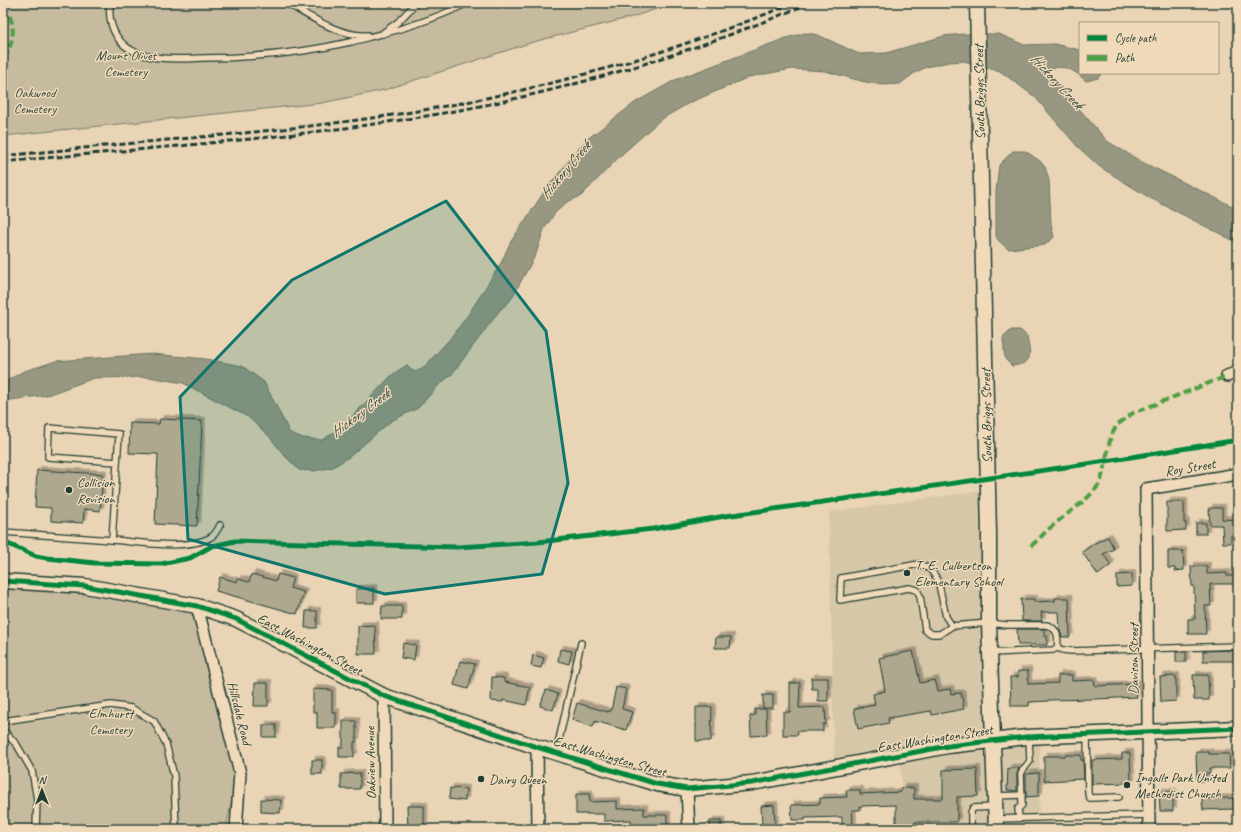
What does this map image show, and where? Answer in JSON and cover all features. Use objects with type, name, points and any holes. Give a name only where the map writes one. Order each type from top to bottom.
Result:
[{"type":"street","name":"South Briggs Street","points":[[977,3],[989,623],[996,813]]},
{"type":"street","points":[[1227,376],[1238,372]]},
{"type":"street","name":"Roy Street","points":[[1146,489],[1238,474]]},
{"type":"street","name":"Davison Street","points":[[1146,489],[1149,829]]},
{"type":"street","name":"East Washington Street","points":[[3,580],[85,586],[197,606],[236,618],[384,696],[537,747],[657,784],[687,788],[752,783],[948,746],[994,740],[1087,734],[1238,728]]},
{"type":"street","name":"Hillsdale Road","points":[[197,606],[240,774],[236,829]]},
{"type":"street","name":"Oakview Avenue","points":[[384,696],[385,829]]},
{"type":"street","points":[[537,747],[538,829]]},
{"type":"street","points":[[687,788],[689,829]]},
{"type":"lane","points":[[110,3],[112,29],[117,38],[131,50],[142,54],[165,58],[215,58],[289,52],[349,42],[407,28],[430,20],[467,3]]},
{"type":"lane","points":[[286,3],[325,24],[356,35],[382,34],[398,22],[416,3]]},
{"type":"lane","points":[[112,540],[119,434],[49,428],[48,457],[117,462]]},
{"type":"lane","points":[[3,532],[180,545],[196,544],[213,537],[220,525]]},
{"type":"lane","points":[[952,626],[946,617],[938,580],[930,569],[919,564],[841,578],[840,600],[909,588],[917,590],[920,596],[924,630],[932,634],[940,634],[952,626],[989,623],[1006,626],[1046,625],[1051,626],[1058,635],[1057,648]]},
{"type":"lane","points":[[556,753],[581,643]]},
{"type":"lane","points":[[990,653],[1053,650],[1057,648],[1071,651],[1238,646]]},
{"type":"lane","points":[[3,721],[111,705],[132,708],[154,721],[166,744],[174,776],[176,829]]},
{"type":"lane","points":[[3,730],[17,745],[32,771],[37,798],[36,829]]},
{"type":"lane","points":[[1087,734],[1088,794],[1090,798],[1119,797]]},
{"type":"lane","points":[[1019,818],[1018,809],[1022,805],[1021,774],[1030,761],[1029,737]]},
{"type":"lane","points":[[996,813],[1022,795]]},
{"type":"lane","points":[[971,829],[971,812],[973,808],[1019,818],[1149,815]]},
{"type":"highlighted area","points":[[446,201],[546,331],[568,483],[542,574],[385,594],[188,539],[180,397],[292,280]]},
{"type":"shaded area","name":"T. E. Culbertson Elementary School","points":[[980,491],[991,737],[1040,734],[1039,823],[992,825],[992,829],[904,829],[900,753],[834,764],[829,512]]},
{"type":"green space","name":"Mount Olivet Cemetery","points":[[3,3],[675,3],[632,17],[533,42],[384,90],[322,103],[3,136]]},
{"type":"green space","name":"Elmhurst Cemetery","points":[[3,585],[85,590],[193,608],[237,774],[226,829],[3,829]]},
{"type":"water","name":"Hickory Creek","points":[[805,33],[818,35],[859,54],[886,53],[944,36],[963,34],[999,34],[1024,45],[1054,44],[1079,50],[1079,74],[1102,74],[1098,78],[1086,81],[1074,71],[1061,67],[1050,69],[1049,74],[1107,141],[1142,162],[1238,209],[1238,243],[1150,198],[1100,167],[1077,146],[1035,97],[1000,71],[964,61],[949,62],[926,67],[913,74],[900,84],[882,85],[825,71],[792,69],[749,77],[689,103],[660,120],[620,156],[581,196],[567,202],[555,213],[544,229],[536,254],[510,301],[500,310],[452,374],[438,386],[418,408],[391,421],[349,457],[333,467],[314,471],[299,470],[284,455],[269,436],[248,417],[183,383],[149,377],[94,378],[47,395],[3,401],[3,383],[22,372],[56,361],[152,354],[206,359],[242,366],[264,382],[290,433],[303,438],[322,440],[341,428],[392,375],[407,365],[411,370],[416,372],[426,365],[449,340],[468,315],[501,263],[510,243],[546,189],[586,140],[636,102],[675,80],[786,38]]},
{"type":"water","points":[[1013,151],[1025,151],[1040,161],[1045,167],[1049,180],[1051,224],[1054,237],[1045,245],[1008,249],[998,240],[996,236],[996,192],[999,165]]},
{"type":"water","points":[[1011,330],[1020,330],[1027,336],[1030,353],[1028,360],[1024,363],[1012,366],[1005,359],[1003,338]]},
{"type":"building","points":[[160,419],[202,421],[197,526],[155,524],[158,454],[129,453],[130,423],[159,424]]},
{"type":"building","name":"Collision Revision","points":[[37,470],[103,474],[100,511],[84,509],[83,523],[51,521],[51,508],[35,507]]},
{"type":"building","points":[[1167,502],[1184,502],[1184,523],[1186,523],[1186,530],[1167,531]]},
{"type":"building","points":[[1209,508],[1222,508],[1222,519],[1238,520],[1238,535],[1231,535],[1231,543],[1223,543],[1222,525],[1210,525]]},
{"type":"building","points":[[1196,523],[1206,523],[1206,534],[1196,534]]},
{"type":"building","points":[[1108,537],[1114,549],[1103,554],[1111,565],[1098,575],[1082,552],[1095,543]]},
{"type":"building","points":[[1168,551],[1183,551],[1184,570],[1175,571],[1175,568],[1168,568]]},
{"type":"building","points":[[1191,566],[1207,566],[1207,574],[1227,573],[1227,576],[1238,576],[1238,584],[1210,584],[1211,606],[1205,606],[1206,634],[1188,634],[1188,619],[1195,619],[1194,586],[1192,586]]},
{"type":"building","points":[[252,574],[276,581],[278,574],[293,578],[290,588],[304,592],[297,614],[216,591],[220,577],[237,582],[238,579],[249,582]]},
{"type":"building","points":[[1132,574],[1132,586],[1117,587],[1117,575]]},
{"type":"building","points":[[374,588],[374,603],[356,603],[356,589]]},
{"type":"building","points":[[1055,598],[1069,598],[1070,637],[1062,637],[1059,612],[1041,612],[1042,621],[1022,621],[1021,599],[1034,599],[1034,602],[1055,601]]},
{"type":"building","points":[[382,606],[402,606],[402,619],[381,619]]},
{"type":"building","points":[[306,611],[317,611],[317,628],[305,628]]},
{"type":"building","points":[[375,625],[376,654],[358,654],[358,626]]},
{"type":"building","points":[[1017,629],[1044,629],[1044,636],[1047,636],[1047,645],[1018,645]]},
{"type":"building","points":[[716,637],[731,637],[730,648],[715,648]]},
{"type":"building","points":[[403,643],[416,645],[414,660],[401,658]]},
{"type":"building","points":[[560,649],[572,651],[569,664],[558,661]]},
{"type":"building","points":[[1234,650],[1234,661],[1203,661],[1203,651]]},
{"type":"building","points":[[913,651],[920,683],[935,680],[938,691],[950,689],[951,694],[961,693],[964,709],[932,715],[931,711],[888,718],[889,723],[858,729],[854,709],[875,705],[873,694],[885,691],[879,658]]},
{"type":"building","points":[[1176,652],[1186,652],[1186,662],[1176,662]]},
{"type":"building","points":[[533,655],[544,658],[541,668],[531,666]]},
{"type":"building","points":[[460,661],[475,664],[468,689],[454,685]]},
{"type":"building","points":[[1018,671],[1028,671],[1028,684],[1058,683],[1058,675],[1072,675],[1072,681],[1094,680],[1095,686],[1136,684],[1137,697],[1048,700],[1029,702],[1029,706],[1011,706],[1010,677],[1018,677]]},
{"type":"building","points":[[1193,675],[1208,675],[1209,700],[1194,700]]},
{"type":"building","points":[[1176,676],[1176,701],[1161,702],[1160,677]]},
{"type":"building","points":[[492,677],[504,678],[504,682],[530,687],[526,705],[503,700],[503,702],[491,701]]},
{"type":"building","points":[[811,678],[828,678],[828,701],[818,701],[818,689],[812,689]]},
{"type":"building","points":[[255,683],[268,683],[268,706],[254,706]]},
{"type":"building","points":[[790,683],[800,683],[799,708],[825,707],[826,724],[823,724],[823,731],[797,731],[798,735],[783,735],[783,712],[790,712]]},
{"type":"building","points":[[616,687],[626,689],[622,709],[632,712],[626,730],[595,721],[593,727],[572,720],[577,703],[608,712],[611,711]]},
{"type":"building","points":[[313,689],[332,690],[332,712],[336,712],[336,728],[317,728],[317,712],[313,712]]},
{"type":"building","points":[[546,690],[558,694],[553,710],[540,706]]},
{"type":"building","points":[[763,695],[773,695],[773,708],[763,708]]},
{"type":"building","points":[[696,707],[712,707],[711,741],[696,741]]},
{"type":"building","points":[[755,709],[766,709],[767,735],[751,736],[750,716],[755,715]]},
{"type":"building","points":[[343,721],[356,721],[354,757],[339,757],[339,747],[343,747]]},
{"type":"building","points":[[263,725],[276,725],[276,737],[263,737]]},
{"type":"building","points":[[1196,752],[1209,752],[1209,754],[1229,754],[1230,768],[1210,768],[1210,773],[1205,773],[1206,781],[1197,781]]},
{"type":"building","points":[[1122,753],[1130,753],[1131,783],[1092,784],[1092,760],[1122,759]]},
{"type":"building","points":[[1081,755],[1081,760],[1083,760],[1084,779],[1044,781],[1044,756]]},
{"type":"building","points":[[312,760],[322,760],[322,774],[312,774]]},
{"type":"building","points":[[1008,768],[1019,768],[1017,774],[1017,791],[1007,790]]},
{"type":"building","points":[[977,769],[978,796],[957,797],[957,822],[915,822],[915,826],[896,827],[896,805],[860,806],[860,810],[852,810],[853,826],[842,826],[842,817],[805,818],[805,820],[792,820],[791,805],[820,804],[820,798],[847,797],[846,790],[860,790],[860,794],[901,792],[901,788],[914,788],[914,799],[943,799],[943,770]]},
{"type":"building","points":[[360,773],[360,789],[341,789],[341,774]]},
{"type":"building","points":[[1039,773],[1039,796],[1026,797],[1026,774]]},
{"type":"building","points":[[450,788],[466,789],[465,801],[449,799]]},
{"type":"building","points":[[1159,792],[1173,792],[1173,811],[1160,811]]},
{"type":"building","points":[[576,794],[589,794],[590,802],[617,801],[617,809],[644,808],[644,815],[667,815],[667,829],[654,829],[654,827],[631,828],[631,820],[604,821],[604,814],[576,814]]},
{"type":"building","points":[[1233,798],[1234,809],[1203,810],[1202,799]]},
{"type":"building","points":[[261,799],[281,800],[280,813],[261,812]]},
{"type":"building","points":[[774,805],[775,825],[762,826],[761,806]]},
{"type":"building","points":[[407,806],[424,806],[424,829],[408,829]]},
{"type":"building","points":[[710,821],[721,821],[721,829],[710,829]]},
{"type":"railway","points":[[3,156],[352,121],[435,108],[526,89],[617,65],[706,37],[793,3]]},
{"type":"railway","points":[[3,162],[272,137],[379,123],[481,106],[577,83],[672,55],[764,22],[810,3]]},
{"type":"marked path","points":[[3,6],[11,18],[13,32],[10,46],[3,59]]},
{"type":"marked path","points":[[1031,546],[1087,498],[1097,487],[1101,481],[1111,436],[1117,425],[1133,413],[1227,376]]},
{"type":"cycle path","points":[[3,543],[36,556],[47,558],[95,563],[161,564],[190,558],[212,546],[235,541],[457,547],[538,542],[653,529],[725,516],[1087,464],[1238,440]]},
{"type":"cycle path","points":[[3,581],[85,586],[197,606],[236,619],[384,696],[537,747],[657,784],[687,789],[752,783],[948,746],[1026,737],[1238,728]]},
{"type":"place","name":"Collision Revision","points":[[69,490]]},
{"type":"place","name":"T. E. Culbertson Elementary School","points":[[907,573]]},
{"type":"place","name":"Dairy Queen","points":[[481,779]]},
{"type":"place","name":"Ingalls Park United Methodist Church","points":[[1127,785]]},
{"type":"park label","name":"Oakwood Cemetery","points":[[35,100]]}]
